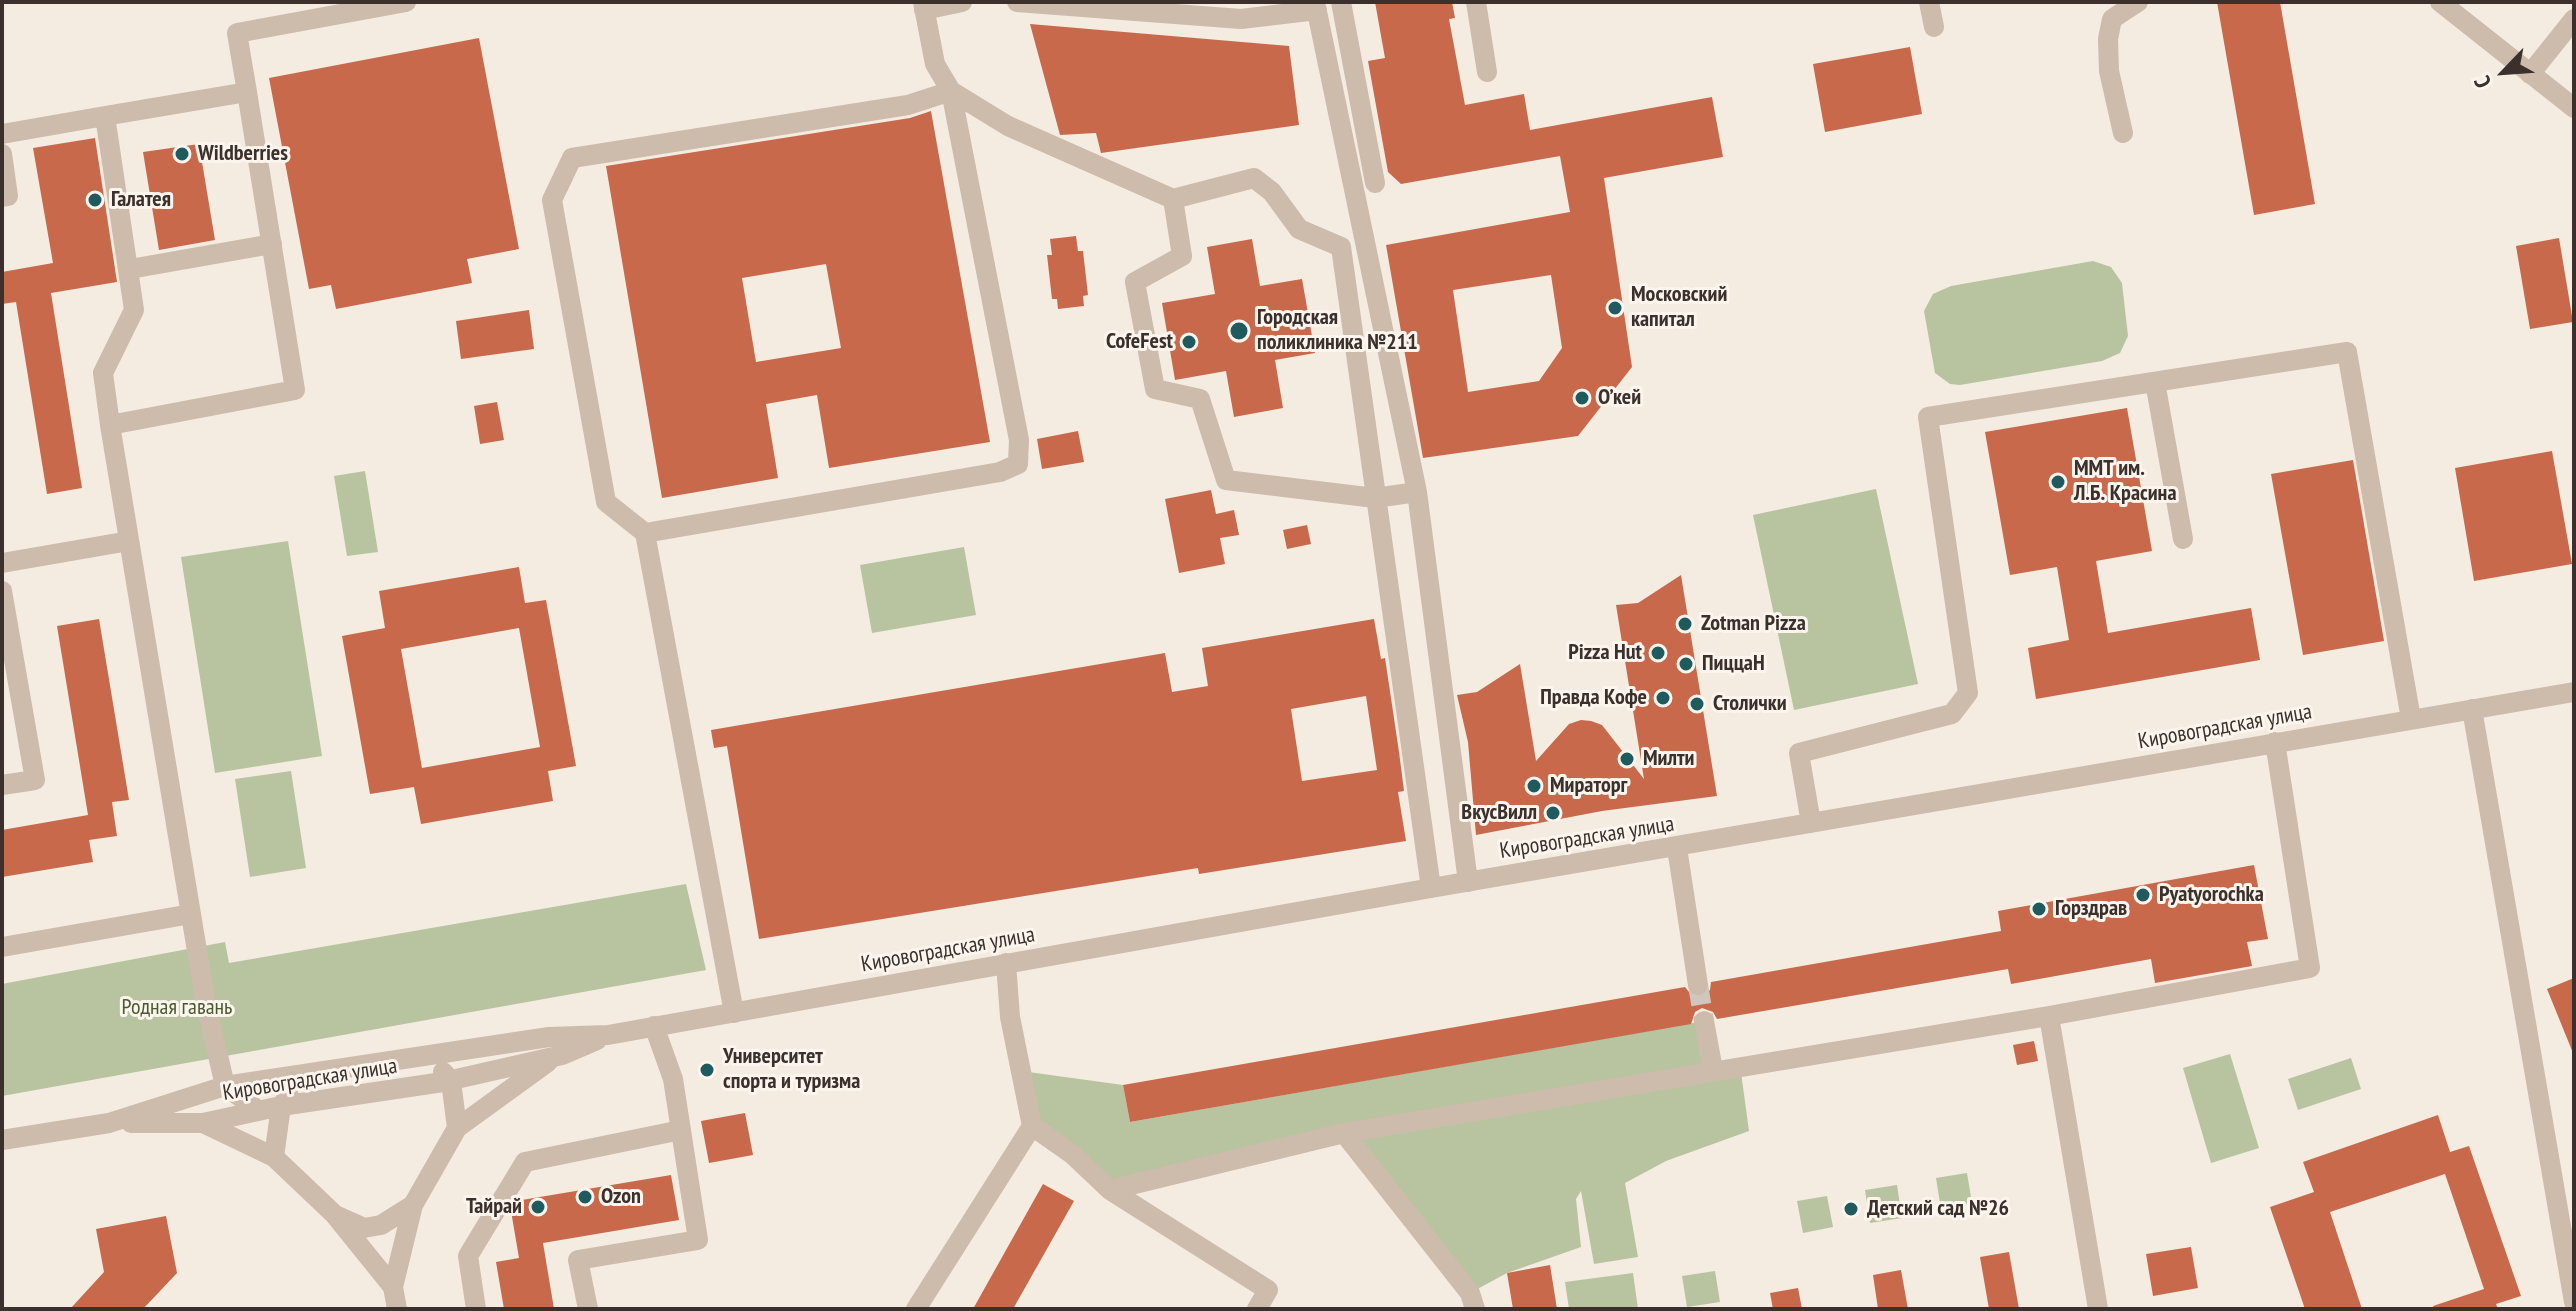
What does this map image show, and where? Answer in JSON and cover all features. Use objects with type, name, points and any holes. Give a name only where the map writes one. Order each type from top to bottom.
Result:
[{"type":"street","points":[[110,425],[295,390],[237,33],[406,2]]},
{"type":"street","points":[[645,533],[1000,472],[1018,464],[1019,440],[951,91],[935,64],[923,6],[962,2]]},
{"type":"street","points":[[1017,2],[1241,19],[1316,6],[1417,492],[1468,882]]},
{"type":"street","points":[[1341,2],[1375,183]]},
{"type":"street","points":[[1476,2],[1487,72]]},
{"type":"street","points":[[1929,2],[1934,27]]},
{"type":"street","points":[[2123,133],[2109,71],[2108,39],[2112,19],[2138,2]]},
{"type":"street","points":[[2440,2],[2574,108]]},
{"type":"street","points":[[2530,74],[2574,19]]},
{"type":"street","points":[[734,1013],[645,533],[606,502],[552,200],[572,158],[908,105],[951,91],[1008,126],[1173,199],[1254,178],[1272,192],[1299,229],[1341,247],[1431,888]]},
{"type":"street","points":[[2,134],[247,92]]},
{"type":"street","points":[[105,116],[134,310],[103,373],[110,425],[191,914],[225,1086],[258,1110]]},
{"type":"street","points":[[2,154],[8,196],[2,197]]},
{"type":"street","points":[[1173,199],[1182,256],[1135,282],[1155,389],[1200,399],[1226,480],[1375,498],[1417,492]]},
{"type":"street","points":[[130,269],[272,244]]},
{"type":"street","points":[[1811,823],[1799,753],[1952,714],[1968,693],[1928,417],[2347,352],[2411,719]]},
{"type":"street","points":[[2155,382],[2183,539]]},
{"type":"street","points":[[2,563],[129,541]]},
{"type":"street","points":[[2,591],[35,780],[2,785]]},
{"type":"street","name":"Кировоградская улица","points":[[2,1140],[109,1123],[225,1086],[549,1037],[608,1035],[1431,888],[2574,692]]},
{"type":"street","points":[[2472,709],[2574,1302]]},
{"type":"street","points":[[1110,1190],[1344,1133],[1529,1105],[1713,1070],[2049,1016],[2310,968],[2275,742]]},
{"type":"street","points":[[1677,848],[1698,985]]},
{"type":"street","points":[[2,947],[191,914]]},
{"type":"street","points":[[1006,963],[1010,1017],[1032,1126],[1072,1154],[1110,1190],[1268,1290],[1257,1309]]},
{"type":"street","points":[[2049,1016],[2098,1309]]},
{"type":"street","points":[[1704,1021],[1713,1070]]},
{"type":"street","points":[[588,1309],[578,1260],[698,1240],[673,1079],[654,1026]]},
{"type":"street","name":"Кировоградская улица","points":[[109,1123],[203,1123],[281,1106],[451,1081],[562,1055],[608,1035]]},
{"type":"street","points":[[427,1055],[451,1081],[457,1128]]},
{"type":"street","points":[[397,1309],[393,1287],[413,1205],[457,1128],[562,1055]]},
{"type":"street","points":[[274,1157],[281,1106],[310,1072]]},
{"type":"street","points":[[203,1123],[274,1157],[334,1214],[393,1287]]},
{"type":"street","points":[[916,1309],[1032,1126]]},
{"type":"street","points":[[476,1309],[468,1256],[525,1162],[681,1130]]},
{"type":"street","points":[[1344,1133],[1470,1293],[1475,1309]]},
{"type":"street","points":[[334,1214],[364,1228],[381,1225],[413,1205]]},
{"type":"green space","points":[[2093,261],[2111,267],[2122,283],[2128,336],[2120,353],[2102,361],[1960,385],[1950,384],[1935,373],[1924,311],[1933,294],[1951,286]]},
{"type":"green space","points":[[365,471],[378,552],[347,556],[334,476]]},
{"type":"green space","points":[[1876,489],[1918,684],[1794,710],[1753,515]]},
{"type":"green space","points":[[288,541],[322,756],[215,773],[181,557]]},
{"type":"green space","points":[[964,547],[976,615],[872,633],[860,565]]},
{"type":"green space","points":[[291,771],[306,868],[250,877],[235,779]]},
{"type":"green space","name":"Родная гавань","points":[[686,884],[706,970],[2,1096],[2,984],[225,942],[229,963]]},
{"type":"green space","points":[[1704,1021],[1713,1070],[1740,1065],[1749,1131],[1666,1161],[1625,1183],[1638,1257],[1594,1264],[1581,1191],[1576,1199],[1581,1247],[1507,1273],[1470,1293],[1344,1133],[1110,1190],[1032,1126],[1021,1071],[1123,1085],[1130,1122]]},
{"type":"green space","points":[[2230,1054],[2259,1148],[2211,1163],[2183,1068]]},
{"type":"green space","points":[[2351,1058],[2361,1089],[2298,1110],[2288,1079]]},
{"type":"green space","points":[[1967,1173],[1972,1203],[1941,1209],[1936,1178]]},
{"type":"green space","points":[[1897,1185],[1902,1218],[1870,1223],[1865,1190]]},
{"type":"green space","points":[[1827,1196],[1833,1227],[1803,1233],[1797,1201]]},
{"type":"green space","points":[[1715,1271],[1720,1302],[1687,1307],[1682,1276]]},
{"type":"green space","points":[[1633,1273],[1638,1309],[1569,1309],[1565,1282]]},
{"type":"building","points":[[1375,2],[1452,2],[1455,18],[1449,19],[1465,105],[1524,94],[1530,130],[1712,97],[1723,157],[1604,178],[1632,367],[1578,436],[1423,458],[1386,245],[1570,212],[1560,156],[1401,184],[1388,172],[1368,61],[1385,58]],"holes":[[[1551,275],[1562,348],[1539,381],[1468,392],[1453,290]]]},
{"type":"building","points":[[2217,2],[2280,2],[2315,204],[2254,215]]},
{"type":"building","points":[[1030,24],[1289,46],[1299,125],[1101,153],[1096,133],[1060,135]]},
{"type":"building","points":[[479,38],[519,249],[467,259],[472,283],[336,309],[331,285],[309,289],[269,78]]},
{"type":"building","points":[[1910,47],[1922,114],[1825,132],[1813,64]]},
{"type":"building","points":[[931,111],[990,442],[829,468],[817,395],[766,404],[778,478],[662,498],[606,166],[910,118]],"holes":[[[826,264],[841,348],[756,362],[742,278]]]},
{"type":"building","points":[[95,138],[117,282],[51,293],[82,488],[47,494],[16,302],[2,304],[2,272],[53,263],[33,148]]},
{"type":"building","points":[[199,144],[215,240],[159,250],[143,152]]},
{"type":"building","points":[[1076,236],[1078,251],[1083,251],[1088,295],[1083,296],[1084,306],[1058,309],[1057,299],[1052,299],[1047,255],[1052,255],[1050,239]]},
{"type":"building","points":[[2559,238],[2573,322],[2530,329],[2516,246]]},
{"type":"building","name":"Городская поликлиника №211","points":[[1252,239],[1260,286],[1302,279],[1315,353],[1275,360],[1283,408],[1234,417],[1226,371],[1175,380],[1162,303],[1215,294],[1207,247]]},
{"type":"building","points":[[529,310],[534,349],[461,359],[456,321]]},
{"type":"building","points":[[497,402],[504,440],[480,444],[474,406]]},
{"type":"building","points":[[2127,408],[2152,551],[2096,561],[2108,633],[2251,608],[2260,660],[2036,699],[2028,648],[2069,640],[2057,567],[2010,575],[1985,432]]},
{"type":"building","points":[[1078,431],[1084,462],[1042,469],[1037,439]]},
{"type":"building","points":[[2552,451],[2572,564],[2474,581],[2455,468]]},
{"type":"building","points":[[2353,460],[2384,641],[2303,655],[2271,474]]},
{"type":"building","points":[[1211,490],[1216,514],[1234,510],[1239,535],[1220,538],[1225,564],[1179,573],[1165,499]]},
{"type":"building","points":[[1307,525],[1311,544],[1287,549],[1283,530]]},
{"type":"building","points":[[519,567],[525,603],[546,600],[576,766],[548,771],[553,801],[421,824],[414,787],[370,794],[342,636],[385,628],[379,591]],"holes":[[[519,628],[540,747],[422,768],[401,649]]]},
{"type":"building","points":[[1681,575],[1717,796],[1602,811],[1476,835],[1468,742],[1457,695],[1477,692],[1520,664],[1536,761],[1569,724],[1591,721],[1602,725],[1644,779],[1616,605],[1638,603]]},
{"type":"building","points":[[99,619],[129,800],[112,802],[117,836],[89,840],[93,862],[2,877],[2,830],[88,815],[57,626]]},
{"type":"building","points":[[1374,619],[1381,659],[1385,658],[1399,752],[1404,791],[1398,792],[1406,841],[1199,874],[1198,868],[759,939],[727,746],[714,748],[711,730],[1165,653],[1172,692],[1208,686],[1202,648]],"holes":[[[1366,696],[1377,770],[1302,781],[1291,709]]]},
{"type":"building","points":[[2254,865],[2268,939],[2247,942],[2252,966],[2155,983],[2151,959],[2011,984],[2008,969],[1717,1019],[1713,1012],[1702,1008],[1695,1012],[1691,1024],[1130,1122],[1123,1085],[1685,987],[1693,997],[1701,998],[1710,990],[1711,982],[2001,931],[1998,911]]},
{"type":"building","points":[[2574,978],[2574,1053],[2573,1053],[2547,989]]},
{"type":"building","points":[[2034,1041],[2038,1061],[2017,1065],[2013,1045]]},
{"type":"building","points":[[745,1113],[753,1155],[709,1163],[701,1121]]},
{"type":"building","points":[[2438,1115],[2450,1152],[2469,1146],[2521,1296],[2496,1304],[2498,1309],[2434,1309],[2433,1306],[2484,1289],[2445,1174],[2330,1212],[2362,1309],[2305,1309],[2270,1207],[2314,1192],[2303,1162]]},
{"type":"building","points":[[671,1175],[679,1220],[543,1243],[554,1309],[504,1309],[496,1262],[519,1258],[511,1211],[516,1201]]},
{"type":"building","points":[[1043,1184],[1074,1201],[1013,1309],[973,1309]]},
{"type":"building","points":[[166,1216],[177,1273],[143,1309],[70,1309],[104,1272],[96,1229]]},
{"type":"building","points":[[2191,1247],[2198,1288],[2153,1296],[2146,1254]]},
{"type":"building","points":[[2009,1252],[2019,1309],[1989,1309],[1980,1257]]},
{"type":"building","points":[[1550,1265],[1557,1309],[1513,1309],[1507,1273]]},
{"type":"building","points":[[1901,1270],[1908,1309],[1878,1309],[1873,1275]]},
{"type":"building","points":[[1798,1288],[1802,1309],[1773,1309],[1770,1293]]},
{"type":"tunnel","points":[[1698,985],[1704,1021]]},
{"type":"place","name":"Wildberries","points":[[182,154]]},
{"type":"place","name":"Галатея","points":[[95,200]]},
{"type":"place","name":"Московский капитал","points":[[1615,308]]},
{"type":"place","name":"Городская поликлиника №211","points":[[1239,331]]},
{"type":"place","name":"CofeFest","points":[[1189,342]]},
{"type":"place","name":"О’кей","points":[[1582,398]]},
{"type":"place","name":"ММТ им. Л.Б. Красина","points":[[2058,482]]},
{"type":"place","name":"Zotman Pizza","points":[[1685,624]]},
{"type":"place","name":"Pizza Hut","points":[[1658,653]]},
{"type":"place","name":"ПиццаН","points":[[1686,664]]},
{"type":"place","name":"Правда Кофе","points":[[1663,698]]},
{"type":"place","name":"Столички","points":[[1697,704]]},
{"type":"place","name":"Милти","points":[[1627,759]]},
{"type":"place","name":"Мираторг","points":[[1534,786]]},
{"type":"place","name":"ВкусВилл","points":[[1553,813]]},
{"type":"place","name":"Pyatyorochka","points":[[2143,895]]},
{"type":"place","name":"Горздрав","points":[[2039,909]]},
{"type":"place","name":"Университет спорта и туризма","points":[[707,1070]]},
{"type":"place","name":"Ozon","points":[[585,1197]]},
{"type":"place","name":"Тайрай","points":[[538,1207]]},
{"type":"place","name":"Детский сад №26","points":[[1851,1209]]}]
